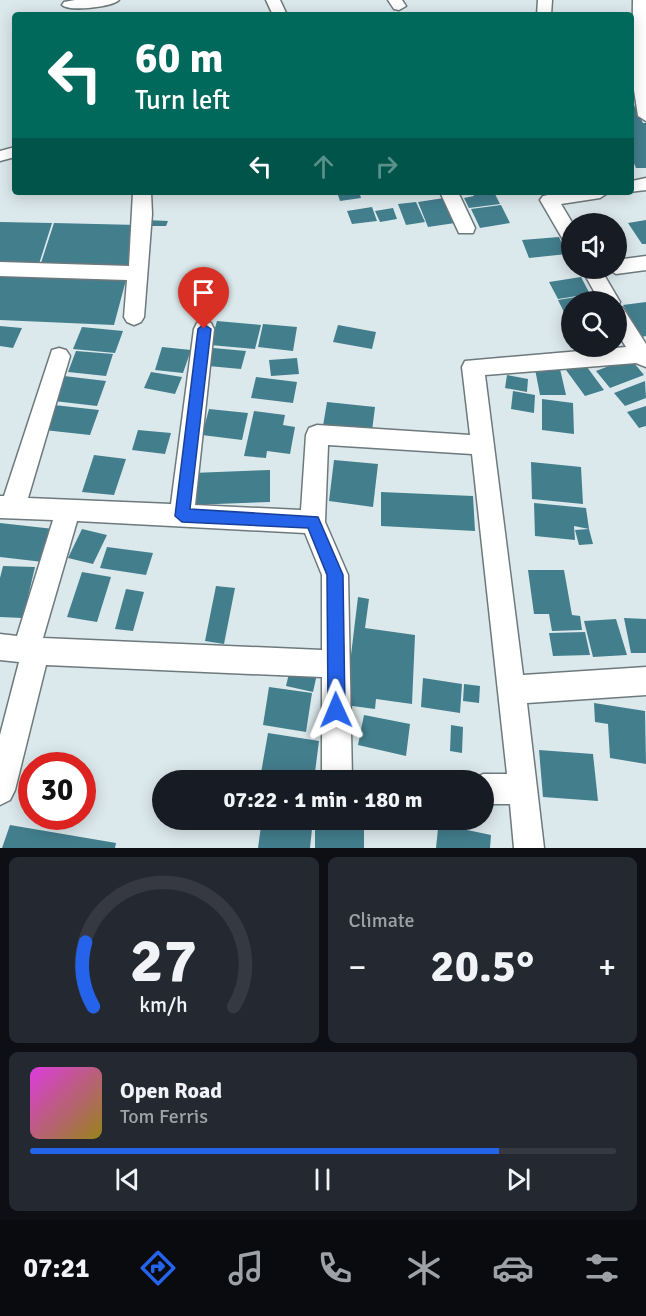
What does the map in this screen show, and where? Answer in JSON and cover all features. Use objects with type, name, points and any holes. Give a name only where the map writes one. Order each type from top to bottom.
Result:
[{"type":"street","points":[[69,5],[112,0]]},
{"type":"street","points":[[640,0],[646,116]]},
{"type":"street","points":[[134,317],[142,195]]},
{"type":"street","points":[[450,195],[466,228]]},
{"type":"street","points":[[561,219],[549,200],[581,195]]},
{"type":"street","points":[[627,266],[646,263]]},
{"type":"street","points":[[0,269],[138,273]]},
{"type":"street","points":[[182,516],[204,329]]},
{"type":"street","points":[[529,848],[473,368],[644,355],[627,330]]},
{"type":"street","points":[[59,356],[7,507],[313,522]]},
{"type":"street","points":[[337,770],[335,575],[313,522],[316,435],[482,445]]},
{"type":"street","points":[[0,790],[21,649],[68,510]]},
{"type":"street","points":[[21,649],[336,664]]},
{"type":"street","points":[[511,690],[646,681]]},
{"type":"street","points":[[494,789],[523,789]]},
{"type":"building","points":[[634,105],[643,123],[646,123],[646,168],[636,168],[634,164]]},
{"type":"building","points":[[338,195],[360,195],[361,198],[340,201]]},
{"type":"building","points":[[496,195],[500,204],[469,208],[464,198]]},
{"type":"building","points":[[444,198],[455,223],[428,227],[418,202]]},
{"type":"building","points":[[416,202],[425,222],[406,225],[398,204]]},
{"type":"building","points":[[501,205],[510,223],[480,228],[471,209]]},
{"type":"building","points":[[372,207],[377,221],[352,224],[347,211]]},
{"type":"building","points":[[393,208],[397,219],[380,222],[375,211]]},
{"type":"building","points":[[146,220],[168,221],[166,226],[145,226]]},
{"type":"building","points":[[646,220],[646,244],[642,244],[628,223]]},
{"type":"building","points":[[0,222],[52,223],[38,267],[0,266]]},
{"type":"building","points":[[54,223],[138,225],[127,268],[40,266]]},
{"type":"building","points":[[559,237],[561,255],[529,258],[522,240]]},
{"type":"building","points":[[0,274],[126,280],[114,325],[0,320]]},
{"type":"building","points":[[582,279],[588,291],[561,291],[561,299],[558,299],[549,282]]},
{"type":"building","points":[[646,302],[646,336],[642,337],[627,312],[627,304]]},
{"type":"building","points":[[217,321],[261,325],[255,349],[210,345]]},
{"type":"building","points":[[263,324],[297,327],[293,351],[258,347]]},
{"type":"building","points":[[338,325],[376,332],[372,349],[333,342]]},
{"type":"building","points":[[0,326],[22,328],[13,348],[0,346]]},
{"type":"building","points":[[82,327],[123,331],[115,353],[73,349]]},
{"type":"building","points":[[162,347],[191,350],[183,373],[155,370]]},
{"type":"building","points":[[213,348],[246,351],[241,369],[208,366]]},
{"type":"building","points":[[76,351],[113,354],[106,376],[68,372]]},
{"type":"building","points":[[297,358],[299,374],[271,376],[269,360]]},
{"type":"building","points":[[630,358],[644,375],[610,388],[596,371]]},
{"type":"building","points":[[584,363],[604,390],[585,396],[566,370]]},
{"type":"building","points":[[535,369],[560,369],[566,395],[540,395]]},
{"type":"building","points":[[151,372],[182,377],[175,394],[144,388]]},
{"type":"building","points":[[507,375],[528,379],[527,392],[505,388]]},
{"type":"building","points":[[64,376],[106,381],[97,406],[54,401]]},
{"type":"building","points":[[256,377],[297,382],[293,403],[251,398]]},
{"type":"building","points":[[645,381],[646,398],[625,406],[614,393]]},
{"type":"building","points":[[513,391],[535,395],[534,413],[511,409]]},
{"type":"building","points":[[542,399],[573,403],[574,434],[542,430]]},
{"type":"building","points":[[327,402],[375,407],[372,431],[323,426]]},
{"type":"building","points":[[54,405],[99,410],[90,435],[44,430]]},
{"type":"building","points":[[646,406],[646,426],[639,428],[627,412]]},
{"type":"building","points":[[209,409],[248,413],[242,440],[202,435]]},
{"type":"building","points":[[254,411],[285,415],[283,425],[295,427],[290,454],[267,451],[266,458],[244,456]]},
{"type":"building","points":[[138,430],[171,433],[165,454],[132,450]]},
{"type":"building","points":[[94,455],[126,459],[114,495],[82,492]]},
{"type":"building","points":[[334,460],[378,464],[373,507],[329,501]]},
{"type":"building","points":[[531,462],[581,467],[583,504],[532,499]]},
{"type":"building","points":[[270,470],[270,502],[190,505],[192,473]]},
{"type":"building","points":[[381,492],[473,496],[475,531],[381,526]]},
{"type":"building","points":[[534,503],[586,508],[589,529],[574,526],[575,540],[535,536]]},
{"type":"building","points":[[0,523],[54,529],[43,562],[0,557]]},
{"type":"building","points":[[82,529],[107,535],[93,564],[68,558]]},
{"type":"building","points":[[589,529],[593,544],[579,545],[575,530]]},
{"type":"building","points":[[107,547],[153,553],[146,575],[100,568]]},
{"type":"building","points":[[3,566],[35,567],[23,618],[0,617],[0,578]]},
{"type":"building","points":[[528,570],[564,570],[572,615],[580,616],[582,630],[552,631],[549,614],[534,614]]},
{"type":"building","points":[[82,572],[111,577],[97,622],[67,617]]},
{"type":"building","points":[[216,586],[235,588],[224,644],[205,641]]},
{"type":"building","points":[[126,589],[144,592],[133,631],[115,629]]},
{"type":"building","points":[[358,597],[369,599],[365,628],[415,635],[412,704],[376,699],[375,709],[345,705]]},
{"type":"building","points":[[624,618],[646,619],[646,653],[631,653]]},
{"type":"building","points":[[616,619],[627,655],[593,657],[584,621]]},
{"type":"building","points":[[585,632],[590,655],[553,656],[549,633]]},
{"type":"building","points":[[290,669],[317,674],[313,692],[286,686]]},
{"type":"building","points":[[423,678],[462,684],[460,713],[421,707]]},
{"type":"building","points":[[464,684],[480,686],[479,703],[463,701]]},
{"type":"building","points":[[269,687],[312,693],[306,732],[263,725]]},
{"type":"building","points":[[594,703],[645,711],[646,764],[610,758],[608,724],[595,722]]},
{"type":"building","points":[[364,715],[410,724],[406,756],[358,745]]},
{"type":"building","points":[[451,725],[463,727],[462,753],[450,751]]},
{"type":"building","points":[[268,733],[319,741],[315,770],[262,770]]},
{"type":"building","points":[[539,750],[593,754],[598,801],[543,797]]},
{"type":"building","points":[[10,825],[18,826],[18,830],[39,830],[116,843],[115,848],[2,848]]},
{"type":"building","points":[[260,830],[312,830],[310,848],[258,848]]},
{"type":"building","points":[[315,830],[364,830],[364,848],[315,848]]},
{"type":"building","points":[[438,830],[467,830],[491,835],[490,848],[436,848]]},
{"type":"route","points":[[204,329],[182,516],[313,522],[335,575],[336,710]]}]
